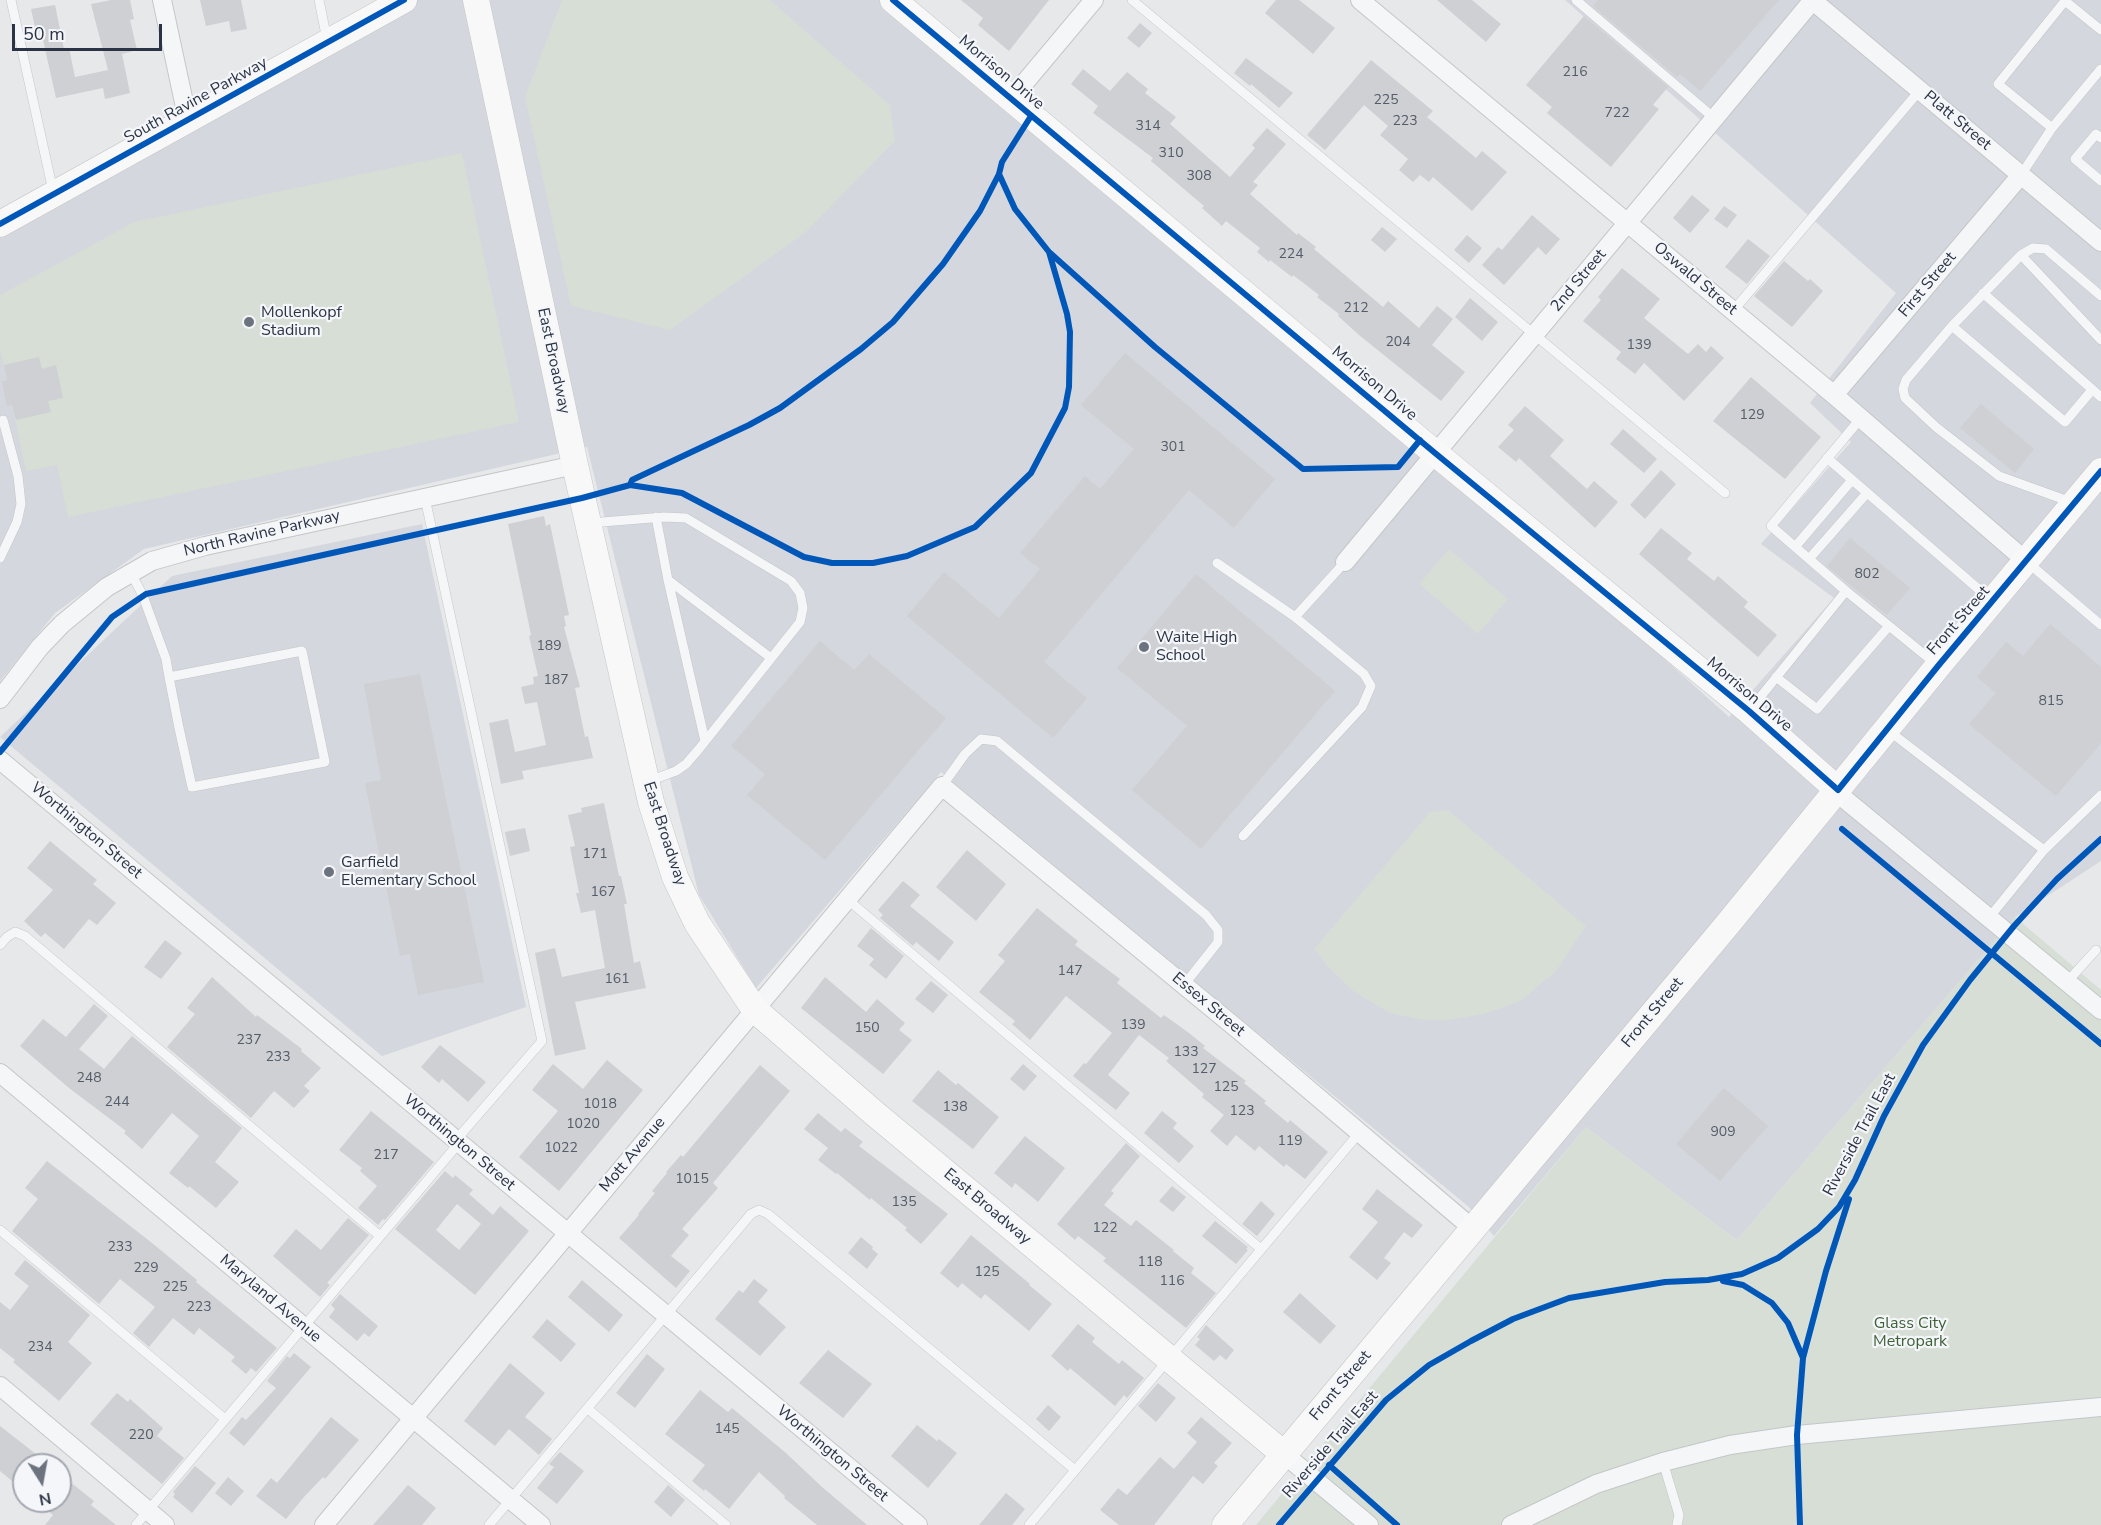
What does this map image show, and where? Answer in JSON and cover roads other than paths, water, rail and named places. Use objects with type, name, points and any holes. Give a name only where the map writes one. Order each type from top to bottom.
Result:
[{"type":"street","points":[[162,0],[188,121]]},
{"type":"street","name":"South Ravine Parkway","points":[[0,224],[404,0]]},
{"type":"street","name":"East Broadway","points":[[476,0],[575,465],[646,782],[675,877],[697,923],[755,1010],[1284,1455]]},
{"type":"street","name":"Morrison Drive","points":[[893,0],[1435,453],[1749,711],[1837,791]]},
{"type":"street","points":[[1011,99],[1094,0]]},
{"type":"street","name":"Oswald Street","points":[[1360,0],[1834,395],[2026,561]]},
{"type":"street","name":"2nd Street","points":[[1345,562],[1813,0]]},
{"type":"street","name":"Platt Street","points":[[1813,0],[2101,242]]},
{"type":"street","name":"First Street","points":[[1834,395],[2021,175]]},
{"type":"street","name":"North Ravine Parkway","points":[[0,699],[40,647],[62,624],[107,587],[152,561],[205,546],[575,465]]},
{"type":"street","name":"Front Street","points":[[1225,1525],[1727,925],[2073,502],[2098,482]]},
{"type":"street","name":"Worthington Street","points":[[0,760],[918,1525]]},
{"type":"street","name":"Mott Avenue","points":[[324,1525],[942,786]]},
{"type":"street","name":"Essex Street","points":[[942,786],[1184,985],[1472,1228]]},
{"type":"street","points":[[1837,791],[1988,919],[2101,1010]]},
{"type":"street","name":"Maryland Avenue","points":[[0,1073],[541,1525]]},
{"type":"street","points":[[0,1386],[165,1525]]},
{"type":"street","points":[[1511,1525],[1536,1519],[1596,1484],[1663,1462],[1730,1445],[1797,1435],[2101,1407]]},
{"type":"street","points":[[1284,1455],[1369,1525]]},
{"type":"lane","points":[[11,0],[54,195]]},
{"type":"lane","points":[[318,0],[328,43]]},
{"type":"lane","points":[[1131,0],[1725,493]]},
{"type":"lane","points":[[1576,0],[1714,118]]},
{"type":"lane","points":[[2052,128],[1998,84],[2065,1],[2101,30]]},
{"type":"lane","points":[[2021,175],[2052,128],[2101,69]]},
{"type":"lane","points":[[1733,311],[1920,90]]},
{"type":"lane","points":[[2101,138],[2096,134],[2074,159],[2101,181]]},
{"type":"lane","points":[[2073,502],[1999,476],[1936,427],[1905,398],[1903,389],[1906,380],[1952,326],[2021,255],[2033,248],[2046,249],[2101,296]]},
{"type":"lane","points":[[2021,255],[2101,340]]},
{"type":"lane","points":[[1983,293],[2101,397]]},
{"type":"lane","points":[[1952,326],[2065,422],[2092,390]]},
{"type":"lane","points":[[1861,418],[1771,526],[1938,666]]},
{"type":"lane","points":[[0,558],[17,522],[21,504],[18,476],[3,420]]},
{"type":"lane","points":[[1827,458],[1993,601]]},
{"type":"lane","points":[[1795,547],[1852,480]]},
{"type":"lane","points":[[1809,560],[1867,493]]},
{"type":"lane","points":[[136,1525],[542,1041],[425,498]]},
{"type":"lane","points":[[656,517],[705,741]]},
{"type":"lane","points":[[588,523],[656,517],[686,518],[791,581],[800,593],[803,608],[800,622],[705,741],[686,764],[676,771],[646,782]]},
{"type":"lane","points":[[2026,561],[2101,626]]},
{"type":"lane","points":[[1295,617],[1345,562]]},
{"type":"lane","points":[[1217,563],[1295,617],[1364,674],[1371,686],[1362,707],[1243,836]]},
{"type":"lane","points":[[131,573],[143,596],[158,635],[192,788],[325,762],[302,651],[169,677]]},
{"type":"lane","points":[[668,580],[771,658]]},
{"type":"lane","points":[[1749,711],[1846,591]]},
{"type":"lane","points":[[1776,677],[1817,709],[1889,626]]},
{"type":"lane","points":[[1887,729],[2044,850]]},
{"type":"lane","points":[[942,786],[965,754],[981,740],[997,741],[1206,915],[1218,930],[1218,942],[1184,985]]},
{"type":"lane","points":[[1988,919],[2044,850],[2101,795]]},
{"type":"lane","points":[[847,899],[1261,1249]]},
{"type":"lane","points":[[0,945],[15,932],[25,936],[380,1236]]},
{"type":"lane","points":[[2067,982],[2096,950]]},
{"type":"lane","points":[[1029,1525],[1360,1132]]},
{"type":"lane","points":[[489,1525],[751,1214],[759,1210],[768,1214],[1075,1470]]},
{"type":"lane","points":[[0,1230],[225,1419]]},
{"type":"lane","points":[[588,1409],[726,1525]]},
{"type":"lane","points":[[1663,1462],[1679,1515],[1677,1525]]},
{"type":"place","name":"Mollenkopf Stadium","points":[[249,322]]},
{"type":"place","name":"Waite High School","points":[[1144,647]]},
{"type":"place","name":"Garfield Elementary School","points":[[329,872]]},
{"type":"park label","name":"Glass City Metropark","points":[[1910,1333]]}]
